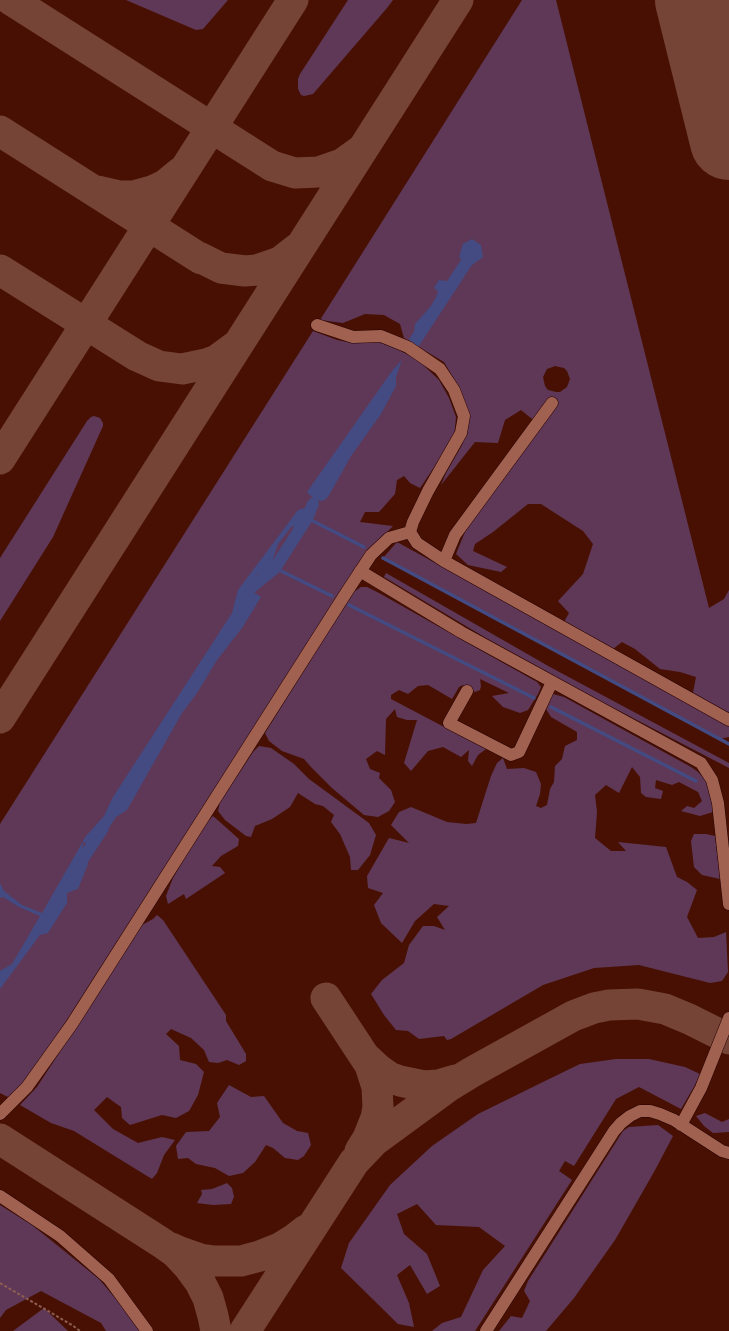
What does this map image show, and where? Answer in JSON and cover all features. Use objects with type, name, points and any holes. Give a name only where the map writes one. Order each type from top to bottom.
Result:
[{"type":"lane","points":[[317,325],[353,338],[381,336],[408,347],[440,369],[454,390],[464,416],[461,434],[428,491],[413,522],[410,532],[417,544],[444,562],[729,720]]},
{"type":"lane","points":[[444,562],[455,535],[552,403]]},
{"type":"lane","points":[[0,1114],[27,1087],[72,1024],[371,555],[389,538],[410,532]]},
{"type":"lane","points":[[360,571],[461,632],[701,763],[712,780],[718,803],[729,904]]},
{"type":"lane","points":[[467,691],[449,722],[511,755],[519,752],[552,682]]},
{"type":"lane","points":[[681,1125],[701,1088],[729,1018]]},
{"type":"lane","points":[[486,1331],[614,1131],[630,1116],[640,1111],[650,1111],[660,1114],[681,1125],[722,1151],[729,1153]]},
{"type":"lane","points":[[0,1196],[60,1236],[109,1279],[147,1331]]},
{"type":"path","points":[[0,1283],[80,1331]]},
{"type":"shaded area","points":[[126,0],[228,0],[203,29],[196,30]]},
{"type":"shaded area","points":[[348,0],[393,0],[313,94],[304,96],[301,95],[298,89],[298,79],[300,74]]},
{"type":"shaded area","points":[[522,0],[556,0],[709,608],[724,599],[729,590],[729,737],[719,739],[383,558],[397,542],[691,703],[696,677],[680,672],[660,669],[635,649],[622,642],[613,649],[564,622],[569,613],[558,601],[583,574],[593,544],[583,531],[541,504],[528,504],[493,532],[475,544],[473,551],[507,567],[501,572],[468,565],[456,554],[465,532],[537,423],[521,410],[505,420],[498,443],[475,442],[441,485],[462,445],[469,421],[462,393],[444,362],[404,338],[400,324],[384,315],[365,314],[343,323],[320,320]],"holes":[[[555,366],[564,368],[570,379],[567,387],[560,392],[548,390],[545,386],[543,377],[547,369]]]},
{"type":"shaded area","points":[[313,331],[337,340],[353,343],[378,342],[395,348],[418,360],[439,380],[449,398],[456,417],[454,438],[420,488],[410,483],[404,476],[397,480],[395,494],[379,512],[365,512],[360,522],[393,526],[382,537],[284,680],[47,1051],[21,1087],[10,1098],[0,1093],[0,824]]},
{"type":"shaded area","points":[[94,416],[100,418],[103,426],[53,537],[0,621],[0,558],[87,421]]},
{"type":"shaded area","points":[[386,573],[550,667],[729,763],[729,768],[604,703],[486,638],[384,577]]},
{"type":"shaded area","points":[[361,587],[367,587],[379,593],[537,682],[541,687],[528,710],[520,713],[503,707],[492,696],[509,693],[480,679],[480,690],[475,692],[463,685],[459,687],[452,699],[428,685],[418,686],[408,694],[399,690],[391,695],[391,699],[486,749],[478,755],[472,766],[468,761],[469,750],[461,757],[443,747],[428,751],[411,771],[404,763],[417,720],[407,720],[397,717],[395,709],[386,719],[385,755],[377,751],[366,759],[370,769],[380,773],[379,778],[391,790],[395,802],[389,811],[378,817],[364,815],[332,788],[304,759],[282,751],[269,741],[265,733],[352,593]]},
{"type":"shaded area","points":[[553,694],[564,697],[691,767],[707,781],[713,812],[700,816],[681,811],[687,806],[694,808],[702,801],[698,792],[679,782],[672,785],[656,780],[655,788],[663,791],[661,799],[646,797],[641,793],[640,777],[632,767],[619,793],[606,785],[595,795],[597,812],[595,838],[611,851],[626,851],[618,842],[666,847],[677,877],[687,882],[697,890],[687,917],[698,938],[714,937],[726,932],[728,972],[722,981],[710,983],[639,965],[594,968],[543,985],[451,1039],[447,1040],[444,1036],[419,1039],[408,1031],[396,1030],[384,1015],[371,994],[382,980],[404,963],[409,945],[423,926],[434,926],[445,930],[437,917],[449,906],[434,904],[415,921],[402,943],[381,923],[374,905],[383,893],[368,888],[367,876],[389,838],[409,843],[391,825],[399,812],[411,807],[447,822],[466,824],[476,823],[491,776],[497,763],[503,758],[507,769],[524,768],[536,772],[541,784],[540,794],[536,806],[541,808],[547,805],[550,789],[554,782],[555,766],[562,759],[565,746],[577,740],[577,732],[551,717],[546,709],[548,700]]},
{"type":"shaded area","points":[[259,746],[271,748],[294,764],[309,779],[369,823],[376,835],[370,855],[358,870],[351,870],[350,857],[340,834],[331,822],[334,815],[323,806],[315,804],[298,793],[290,807],[272,819],[255,826],[251,837],[246,836],[225,820],[218,811],[220,802],[253,752]]},
{"type":"shaded area","points":[[213,816],[239,839],[238,846],[221,856],[212,866],[220,867],[225,873],[186,899],[184,894],[168,904],[166,896],[173,878],[204,825]]},
{"type":"shaded area","points":[[694,834],[715,836],[720,879],[702,875],[694,867],[691,841]]},
{"type":"shaded area","points":[[157,915],[163,920],[226,1015],[226,1021],[246,1054],[246,1061],[239,1065],[227,1060],[218,1063],[209,1062],[204,1050],[191,1038],[171,1029],[166,1034],[179,1046],[180,1060],[196,1064],[204,1072],[198,1095],[189,1111],[176,1118],[162,1115],[130,1125],[122,1118],[121,1107],[107,1097],[94,1110],[113,1129],[138,1143],[162,1137],[175,1140],[164,1155],[157,1173],[152,1179],[74,1131],[51,1123],[20,1105],[37,1087],[142,925]]},
{"type":"shaded area","points":[[616,1059],[649,1059],[685,1067],[700,1074],[681,1109],[639,1087],[616,1099],[574,1166],[565,1161],[559,1171],[572,1180],[475,1331],[432,1331],[442,1323],[461,1317],[483,1270],[505,1246],[479,1227],[436,1225],[417,1204],[397,1214],[404,1234],[427,1254],[440,1286],[427,1294],[410,1265],[397,1275],[409,1303],[414,1327],[398,1324],[341,1268],[349,1243],[390,1185],[432,1146],[478,1114],[580,1064]]},
{"type":"shaded area","points":[[229,1085],[251,1097],[264,1096],[283,1123],[297,1131],[308,1133],[311,1145],[304,1156],[298,1160],[285,1158],[273,1148],[266,1145],[255,1162],[243,1173],[229,1176],[215,1168],[196,1164],[188,1158],[178,1159],[176,1146],[186,1132],[209,1131],[220,1117],[217,1103]]},
{"type":"shaded area","points":[[705,1113],[722,1122],[729,1119],[729,1132],[713,1133],[704,1126],[696,1116]]},
{"type":"shaded area","points":[[658,1125],[673,1136],[615,1240],[574,1298],[546,1331],[499,1331],[511,1316],[522,1318],[530,1301],[524,1291],[528,1281],[623,1131],[629,1127]]},
{"type":"shaded area","points":[[227,1183],[232,1188],[234,1197],[231,1204],[213,1205],[197,1203],[202,1194],[201,1190],[212,1189]]},
{"type":"shaded area","points":[[0,1205],[32,1225],[99,1279],[143,1331],[106,1331],[101,1323],[41,1291],[6,1310],[0,1318]]},
{"type":"shaded area","points":[[44,1308],[68,1331],[13,1331]]},
{"type":"water","points":[[472,239],[481,245],[483,257],[464,271],[457,288],[445,303],[439,305],[431,314],[426,325],[418,336],[414,334],[415,324],[431,306],[436,297],[438,291],[434,288],[439,280],[447,281],[451,285],[456,286],[466,263],[459,257],[463,244]]},
{"type":"water","points":[[402,360],[396,377],[396,386],[381,414],[351,456],[328,497],[323,501],[316,500],[301,526],[295,528],[292,526],[278,544],[272,563],[275,568],[257,574],[249,589],[261,597],[242,628],[217,660],[197,693],[182,713],[127,810],[116,817],[99,843],[96,841],[83,843],[82,856],[88,864],[78,889],[67,893],[67,903],[48,933],[40,935],[0,989],[0,971],[12,964],[40,916],[19,907],[3,897],[0,898],[0,883],[4,891],[22,905],[42,913],[86,836],[104,816],[113,797],[232,613],[238,590],[298,510],[305,508],[312,501],[313,498],[307,492],[392,371]]},
{"type":"waterway","points":[[415,341],[466,263]]},
{"type":"waterway","points":[[241,603],[249,589],[275,568],[307,518],[313,504]]},
{"type":"waterway","points":[[307,518],[364,547]]},
{"type":"waterway","points":[[383,558],[729,744]]},
{"type":"waterway","points":[[275,568],[332,596]]},
{"type":"waterway","points":[[349,605],[534,698]]},
{"type":"waterway","points":[[551,707],[696,781]]},
{"type":"waterway","points":[[75,871],[103,828]]},
{"type":"taxiway","points":[[11,0],[272,166],[295,173],[319,172],[342,164],[360,151]]},
{"type":"taxiway","points":[[0,459],[293,0]]},
{"type":"taxiway","points":[[0,718],[458,0]]},
{"type":"taxiway","points":[[0,131],[201,259]]},
{"type":"taxiway","points":[[98,191],[120,196],[134,196],[152,191],[165,185],[181,172]]},
{"type":"taxiway","points":[[199,257],[221,268],[245,271],[257,270],[280,262],[298,248]]},
{"type":"taxiway","points":[[0,270],[137,356],[159,366],[182,369],[206,364],[217,360],[236,346]]},
{"type":"taxiway","points":[[326,998],[370,1065],[377,1087],[378,1107],[376,1118],[368,1138],[360,1151]]},
{"type":"taxiway","points":[[245,1331],[354,1162],[374,1141],[449,1086],[472,1072],[573,1016],[594,1008],[609,1005],[638,1004],[665,1009],[729,1039]]},
{"type":"taxiway","points":[[364,1056],[389,1077],[400,1081],[424,1086],[438,1085],[455,1080]]},
{"type":"taxiway","points":[[0,1139],[176,1253],[200,1282],[208,1298],[216,1331]]},
{"type":"taxiway","points":[[171,1248],[200,1259],[214,1261],[241,1261],[260,1256],[280,1248],[306,1230]]},
{"type":"runway","points":[[694,0],[729,141]]}]
